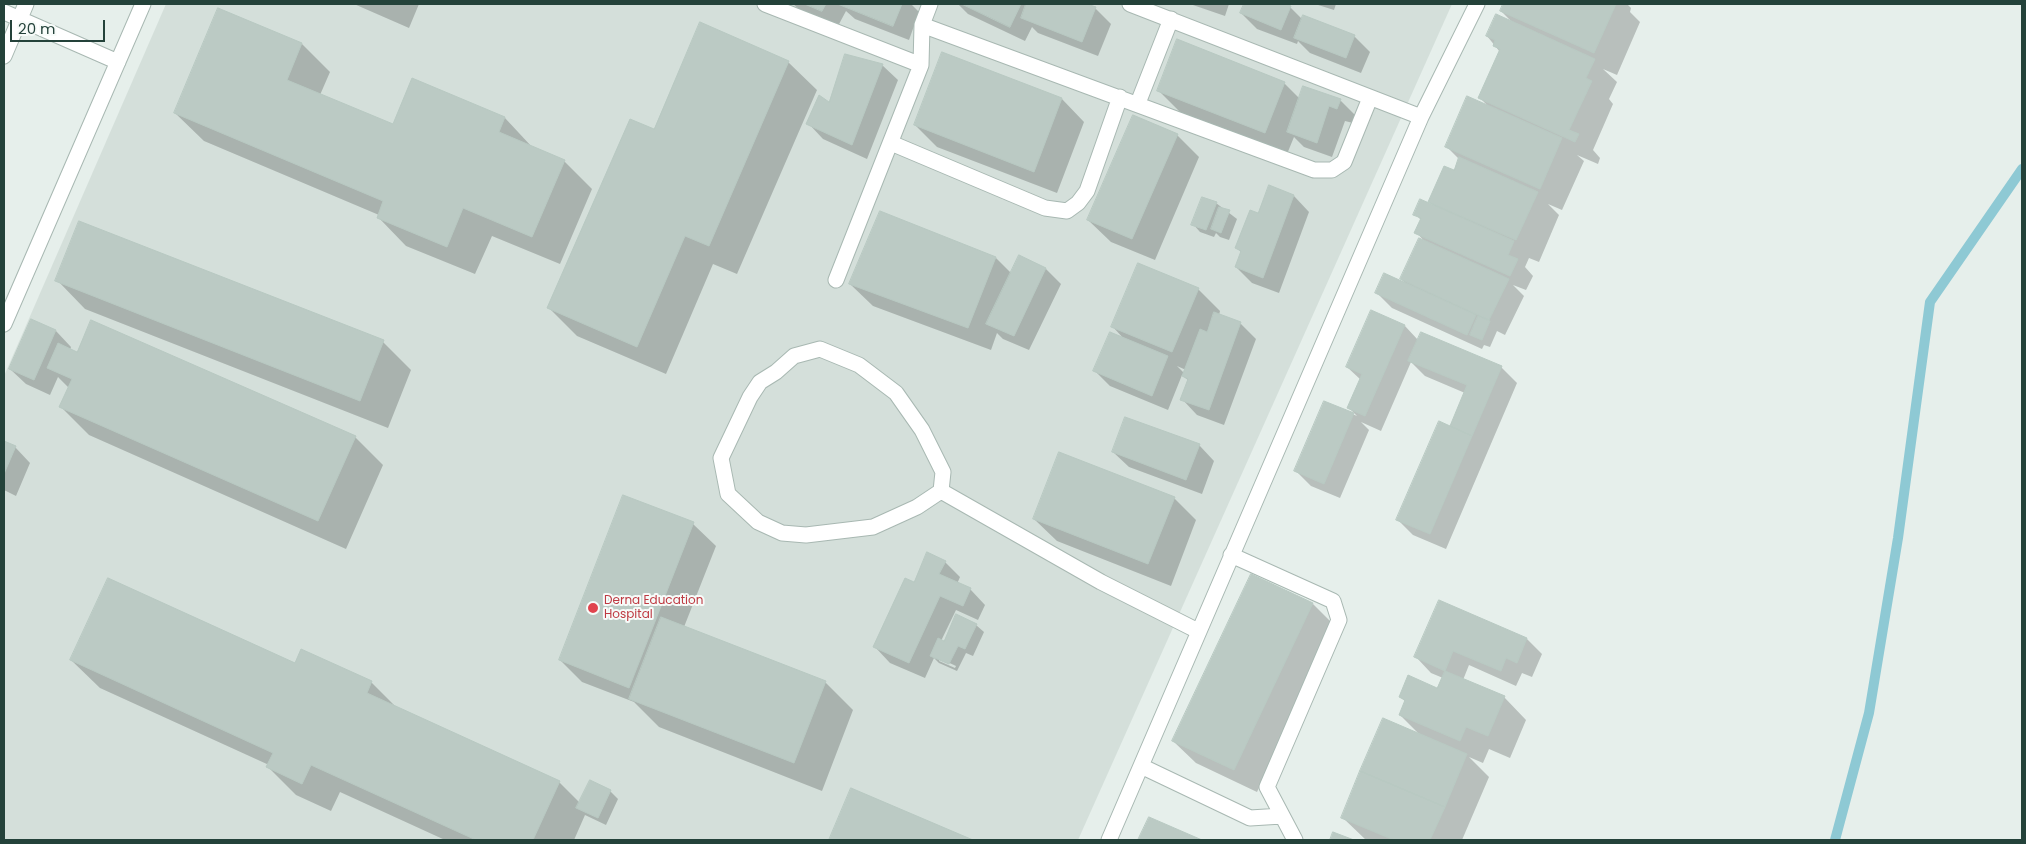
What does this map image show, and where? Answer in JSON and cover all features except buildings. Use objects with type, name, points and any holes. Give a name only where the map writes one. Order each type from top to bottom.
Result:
[{"type":"street","points":[[4,56],[26,4]]},
{"type":"street","points":[[765,4],[921,65]]},
{"type":"street","points":[[836,280],[921,65],[922,25],[930,4]]},
{"type":"street","points":[[1130,4],[1422,117]]},
{"type":"street","points":[[1109,840],[1422,117],[1477,4]]},
{"type":"street","points":[[4,324],[118,62],[137,5]]},
{"type":"street","points":[[4,12],[118,62]]},
{"type":"street","points":[[1138,103],[1171,19]]},
{"type":"street","points":[[922,25],[1120,96],[1314,170],[1332,170],[1344,162],[1370,98]]},
{"type":"street","points":[[891,143],[1044,208],[1067,211],[1078,203],[1087,191],[1120,96]]},
{"type":"street","points":[[820,349],[858,365],[896,393],[922,430],[943,472],[941,491],[917,507],[873,527],[806,535],[782,533],[758,522],[728,494],[721,458],[750,397],[760,382],[776,372],[794,356],[820,349]]},
{"type":"street","points":[[941,491],[1101,582],[1198,632]]},
{"type":"street","points":[[1231,555],[1333,601],[1339,620],[1267,787],[1295,840]]},
{"type":"street","points":[[1141,766],[1250,818],[1282,816]]},
{"type":"shaded area","name":"Derna Education Hospital","points":[[166,4],[1452,4],[1078,840],[4,840],[4,376]]},
{"type":"waterway","points":[[1835,840],[1869,713],[1898,538],[1930,302],[2022,169]]},
{"type":"place","name":"Derna Education Hospital","points":[[593,608]]}]
